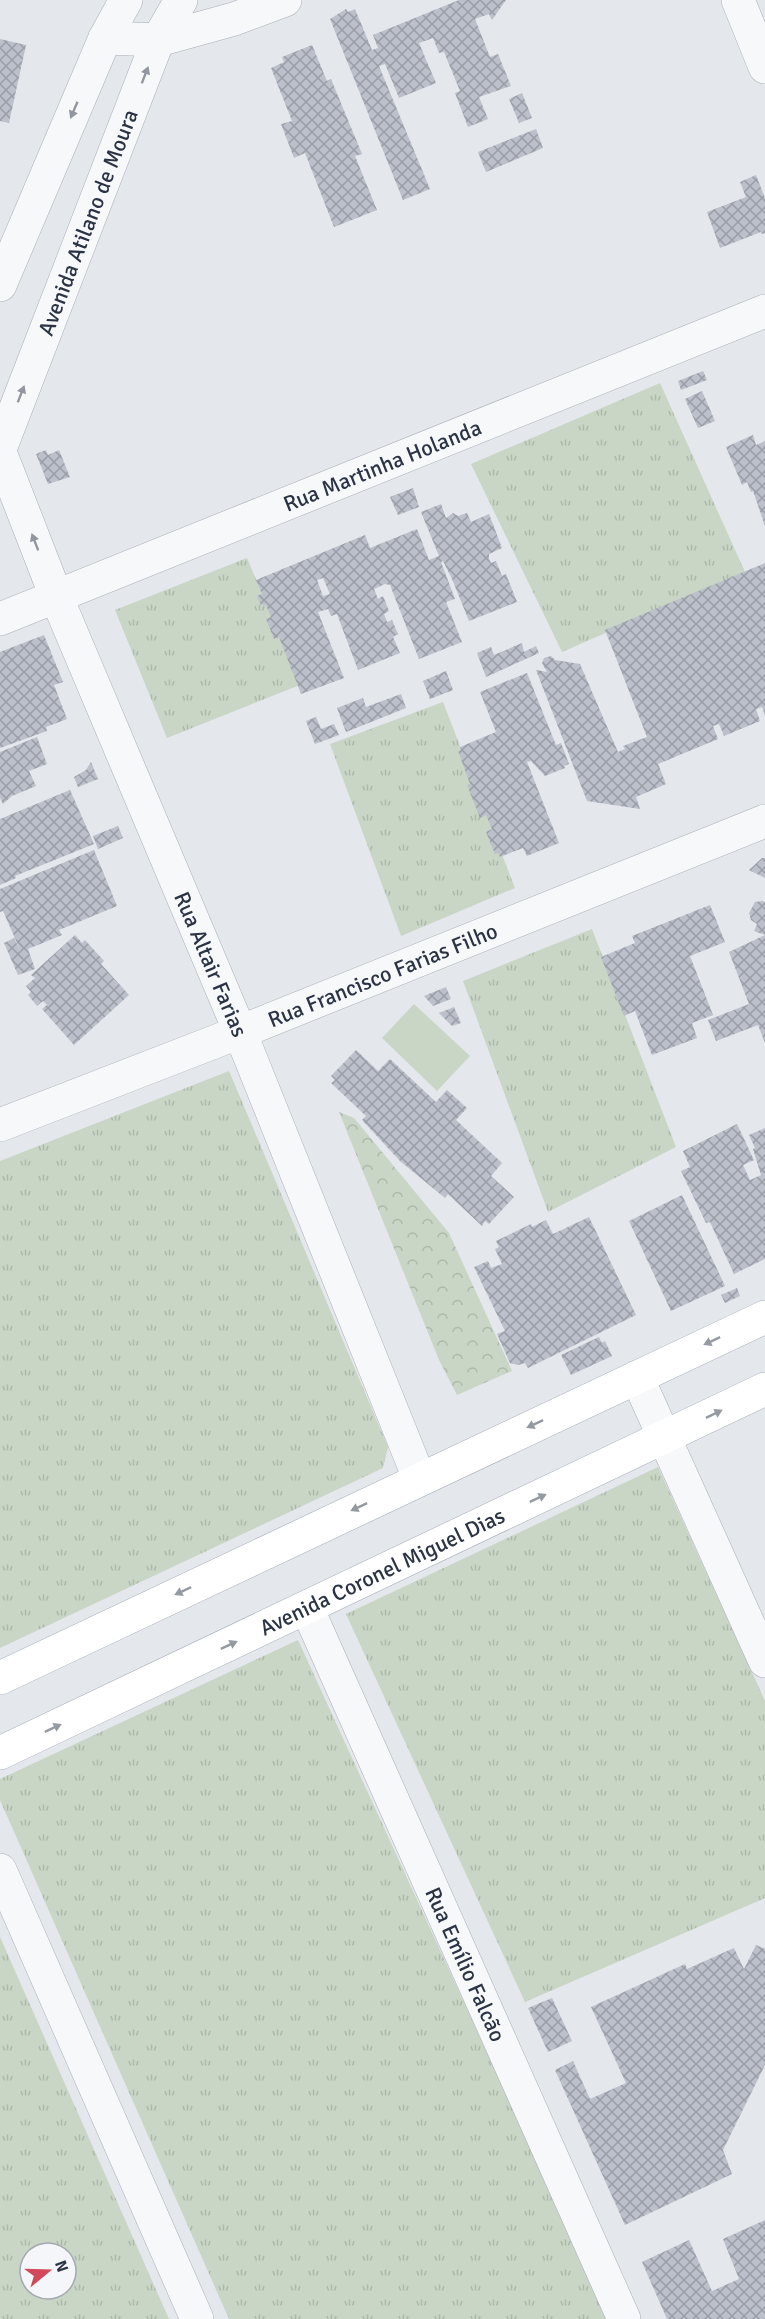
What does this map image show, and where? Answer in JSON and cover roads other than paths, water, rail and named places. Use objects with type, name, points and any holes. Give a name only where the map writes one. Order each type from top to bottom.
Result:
[{"type":"main road","points":[[0,1678],[419,1478],[765,1317]]},
{"type":"main road","name":"Avenida Coronel Miguel Dias","points":[[0,1753],[765,1389]]},
{"type":"street","points":[[0,285],[105,38],[126,0]]},
{"type":"street","name":"Avenida Atilano de Moura","points":[[0,450],[159,40],[181,0]]},
{"type":"street","points":[[105,38],[159,40],[234,19],[285,0]]},
{"type":"street","points":[[738,0],[765,67]]},
{"type":"street","name":"Rua Martinha Holanda","points":[[0,619],[765,311]]},
{"type":"street","name":"Rua Altair Farias","points":[[0,450],[56,596],[240,1032],[419,1478]]},
{"type":"street","name":"Rua Francisco Farias Filho","points":[[0,1125],[240,1032],[765,821]]},
{"type":"street","points":[[637,1377],[765,1661]]},
{"type":"street","name":"Rua Emílio Falcão","points":[[307,1608],[624,2319]]},
{"type":"street","points":[[0,1870],[197,2319]]}]
